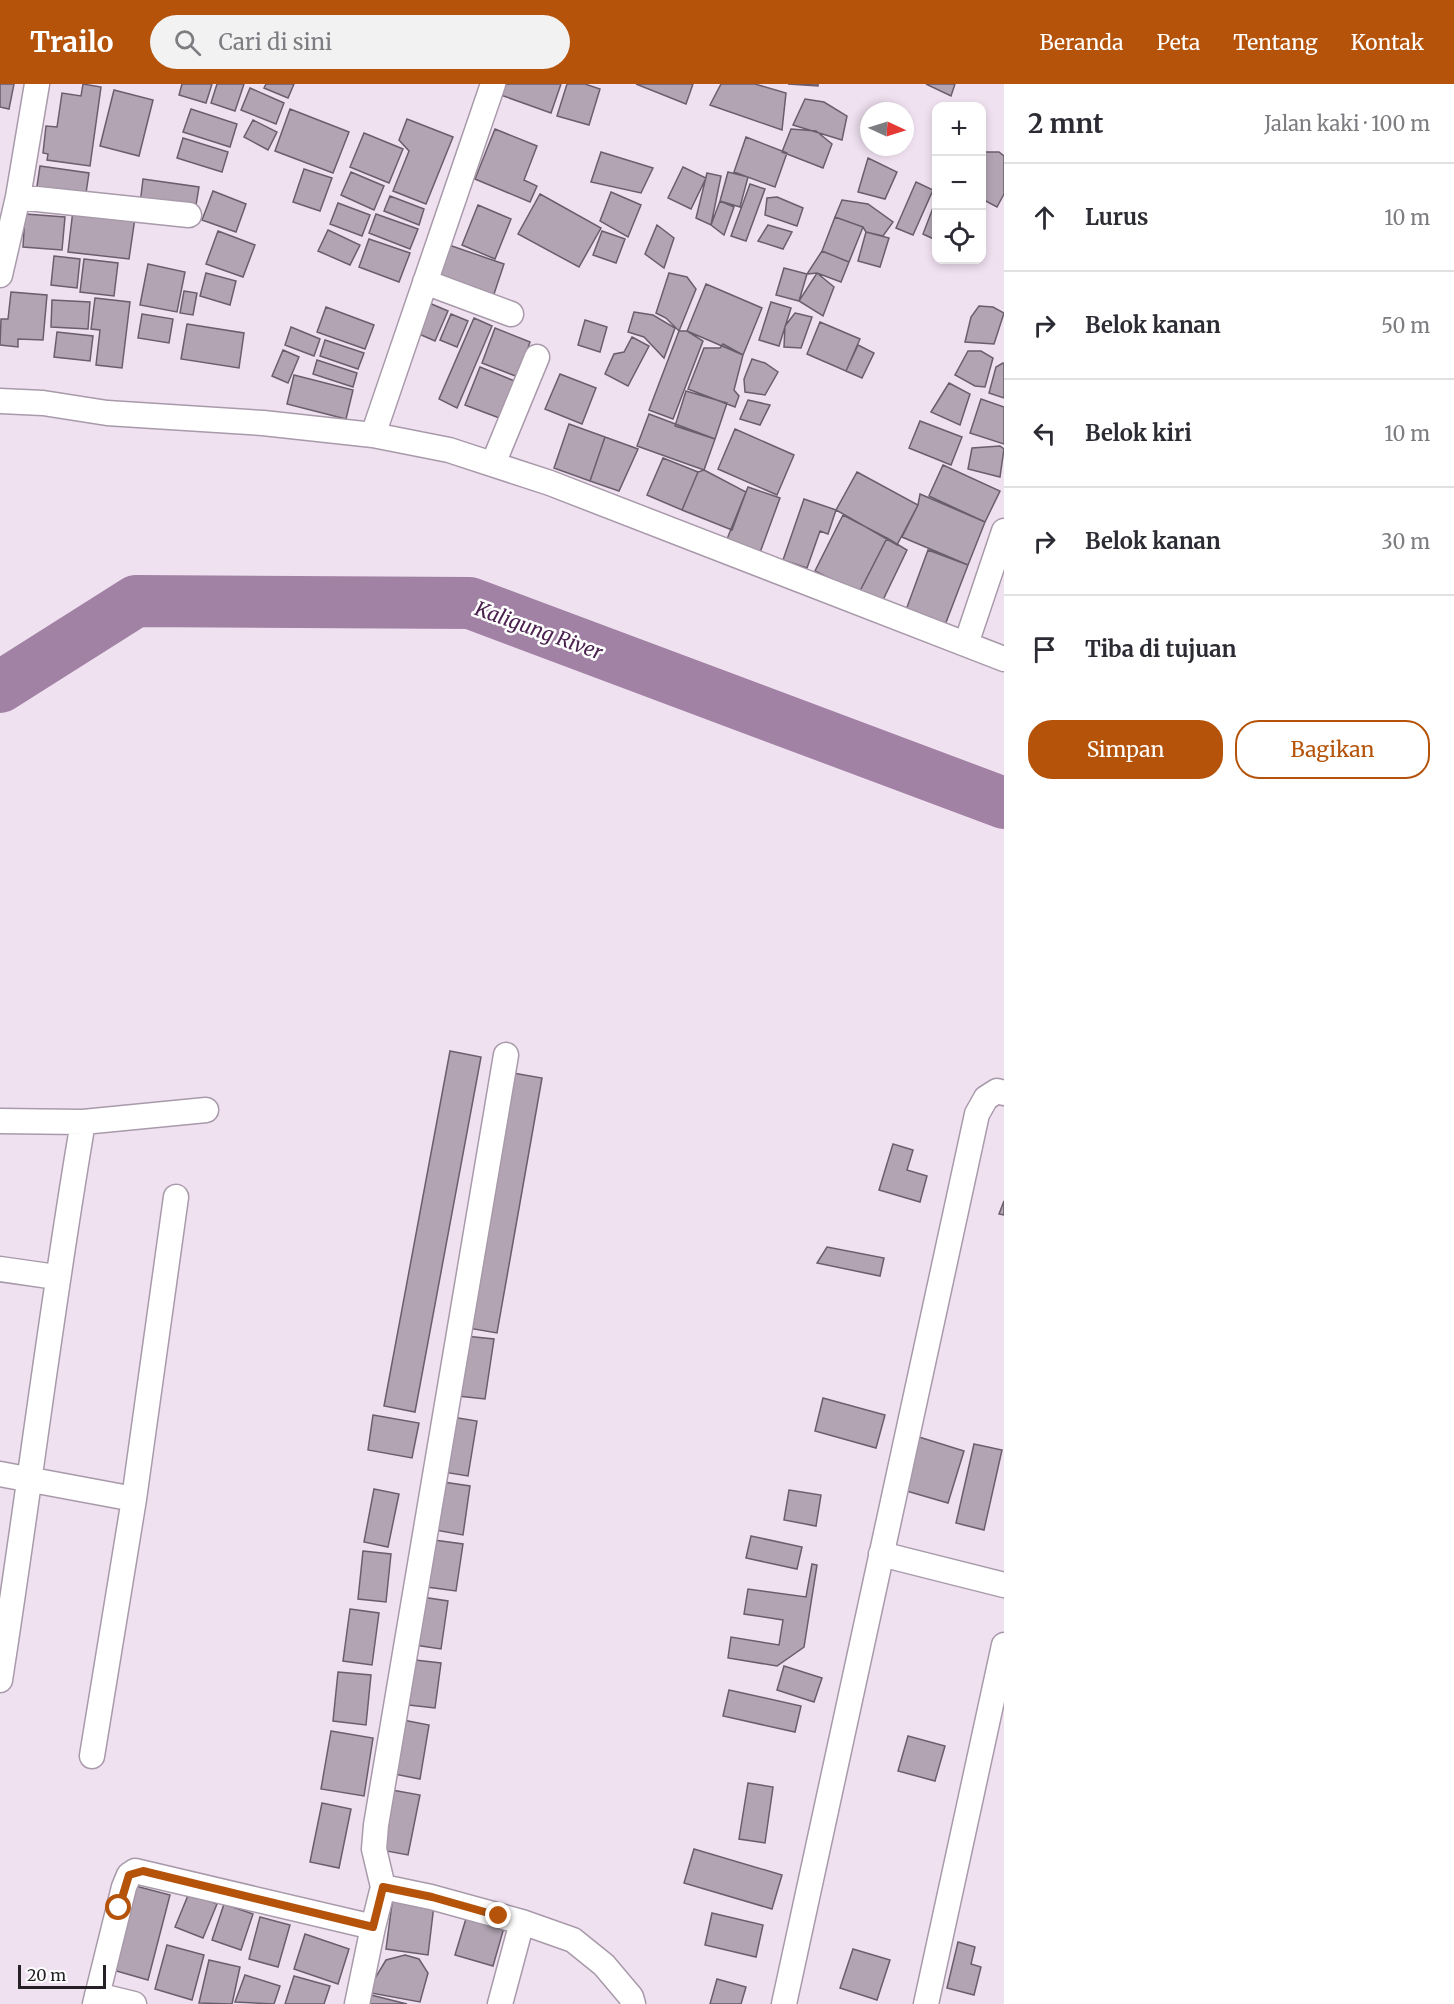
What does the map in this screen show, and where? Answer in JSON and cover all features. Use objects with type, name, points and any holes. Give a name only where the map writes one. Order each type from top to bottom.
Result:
[{"type":"street","points":[[0,275],[18,197],[37,84]]},
{"type":"street","points":[[373,435],[493,84]]},
{"type":"street","points":[[18,197],[189,215]]},
{"type":"street","points":[[425,282],[511,314]]},
{"type":"street","points":[[494,464],[537,357]]},
{"type":"street","points":[[0,401],[43,403],[107,413],[263,423],[373,435],[449,450],[549,483],[1004,659]]},
{"type":"street","points":[[966,644],[1003,535]]},
{"type":"street","points":[[357,2004],[383,1887],[374,1849],[376,1825],[506,1055]]},
{"type":"street","points":[[784,2004],[977,1114],[986,1098],[997,1091],[1004,1093]]},
{"type":"street","points":[[0,1121],[83,1122],[206,1110]]},
{"type":"street","points":[[0,1680],[31,1478],[56,1276],[83,1122]]},
{"type":"street","points":[[92,1756],[134,1498],[176,1197]]},
{"type":"street","points":[[0,1269],[56,1276]]},
{"type":"street","points":[[0,1474],[134,1498]]},
{"type":"street","points":[[881,1554],[1004,1585]]},
{"type":"street","points":[[926,2004],[1004,1645]]},
{"type":"street","points":[[134,2004],[96,2000],[124,1887],[129,1875],[135,1871],[373,1927]]},
{"type":"street","points":[[383,1887],[432,1897],[522,1922],[573,1940],[604,1965],[631,1997],[633,2004]]},
{"type":"street","points":[[500,2004],[522,1922]]},
{"type":"building","points":[[0,84],[14,84],[9,109],[0,107]]},
{"type":"building","points":[[83,84],[101,87],[90,166],[47,160],[48,154],[43,153],[46,126],[57,127],[62,93],[81,96]]},
{"type":"building","points":[[182,84],[212,84],[206,103],[179,95]]},
{"type":"building","points":[[217,84],[244,84],[235,111],[211,103]]},
{"type":"building","points":[[266,84],[294,84],[288,98],[264,88]]},
{"type":"building","points":[[502,84],[561,84],[551,113],[498,94]]},
{"type":"building","points":[[567,84],[585,84],[600,89],[589,125],[557,116]]},
{"type":"building","points":[[636,84],[693,84],[686,104]]},
{"type":"building","points":[[721,84],[755,84],[786,93],[782,130],[710,105]]},
{"type":"building","points":[[788,84],[818,84],[818,86]]},
{"type":"building","points":[[926,84],[955,84],[951,96]]},
{"type":"building","points":[[250,88],[284,103],[276,124],[241,110]]},
{"type":"building","points":[[114,90],[153,100],[139,156],[100,146]]},
{"type":"building","points":[[805,99],[824,102],[847,116],[842,140],[793,125]]},
{"type":"building","points":[[191,109],[237,124],[230,147],[183,132]]},
{"type":"building","points":[[290,109],[349,132],[333,173],[275,151]]},
{"type":"building","points":[[407,119],[453,137],[426,204],[393,191],[409,151],[399,140]]},
{"type":"building","points":[[253,120],[277,132],[268,150],[244,137]]},
{"type":"building","points":[[495,129],[537,146],[524,180],[537,186],[530,202],[475,179]]},
{"type":"building","points":[[791,129],[816,131],[832,144],[823,168],[782,152]]},
{"type":"building","points":[[364,133],[403,149],[389,183],[350,167]]},
{"type":"building","points":[[746,137],[787,153],[775,187],[734,172]]},
{"type":"building","points":[[183,138],[228,152],[222,172],[177,158]]},
{"type":"building","points":[[601,152],[653,168],[641,193],[591,182]]},
{"type":"building","points":[[986,152],[999,152],[1004,156],[1004,194],[997,207],[986,201]]},
{"type":"building","points":[[868,158],[897,172],[885,199],[858,192]]},
{"type":"building","points":[[40,166],[89,173],[85,200],[36,193]]},
{"type":"building","points":[[683,167],[706,178],[691,209],[668,198]]},
{"type":"building","points":[[304,169],[332,178],[320,211],[293,202]]},
{"type":"building","points":[[351,172],[384,186],[374,210],[341,195]]},
{"type":"building","points":[[728,172],[748,177],[740,207],[720,201]]},
{"type":"building","points":[[707,173],[721,176],[711,225],[696,218]]},
{"type":"building","points":[[143,179],[199,187],[195,211],[140,204]]},
{"type":"building","points":[[916,182],[932,190],[913,235],[896,228]]},
{"type":"building","points":[[750,184],[765,189],[746,241],[731,236]]},
{"type":"building","points":[[213,191],[246,204],[236,232],[202,220]]},
{"type":"building","points":[[611,192],[641,205],[628,237],[600,221]]},
{"type":"building","points":[[540,194],[601,228],[579,267],[518,234]]},
{"type":"building","points":[[390,196],[424,209],[419,225],[384,211]]},
{"type":"building","points":[[777,197],[803,208],[797,226],[765,215],[767,198]]},
{"type":"building","points":[[842,200],[868,204],[893,222],[883,236],[866,232],[863,227],[835,217]]},
{"type":"building","points":[[720,201],[734,207],[724,235],[711,225]]},
{"type":"building","points":[[338,203],[370,215],[362,236],[330,224]]},
{"type":"building","points":[[478,205],[511,219],[495,259],[462,245]]},
{"type":"building","points":[[73,210],[135,218],[129,259],[68,252]]},
{"type":"building","points":[[932,210],[932,238],[923,234]]},
{"type":"building","points":[[25,214],[65,217],[62,250],[23,247]]},
{"type":"building","points":[[376,214],[418,229],[410,249],[369,233]]},
{"type":"building","points":[[835,217],[863,227],[849,262],[822,251]]},
{"type":"building","points":[[657,225],[674,238],[664,268],[645,254]]},
{"type":"building","points":[[768,225],[792,232],[783,249],[758,241]]},
{"type":"building","points":[[328,230],[360,245],[350,265],[318,251]]},
{"type":"building","points":[[218,231],[255,245],[243,277],[206,264]]},
{"type":"building","points":[[602,231],[625,239],[616,263],[593,255]]},
{"type":"building","points":[[866,232],[889,238],[880,267],[858,261]]},
{"type":"building","points":[[369,239],[410,253],[399,282],[359,267]]},
{"type":"building","points":[[449,245],[504,264],[491,303],[436,285]]},
{"type":"building","points":[[822,251],[849,262],[841,282],[817,273],[807,274]]},
{"type":"building","points":[[54,256],[80,259],[77,288],[51,285]]},
{"type":"building","points":[[84,259],[118,263],[114,296],[80,292]]},
{"type":"building","points":[[148,264],[185,272],[177,312],[140,305]]},
{"type":"building","points":[[784,268],[807,274],[799,301],[776,295]]},
{"type":"building","points":[[206,273],[236,281],[230,305],[200,296]]},
{"type":"building","points":[[669,273],[687,277],[696,289],[679,331],[666,318],[656,313]]},
{"type":"building","points":[[817,273],[834,287],[823,316],[799,301]]},
{"type":"building","points":[[706,284],[762,308],[743,355],[687,331]]},
{"type":"building","points":[[184,291],[197,293],[193,315],[180,313]]},
{"type":"building","points":[[11,292],[47,295],[43,340],[18,339],[18,347],[0,345],[1,319],[8,319]]},
{"type":"building","points":[[95,298],[130,302],[122,368],[96,365],[100,330],[91,329]]},
{"type":"building","points":[[52,300],[90,302],[88,329],[51,327]]},
{"type":"building","points":[[422,300],[448,311],[435,341],[410,330]]},
{"type":"building","points":[[771,302],[791,308],[779,346],[759,340]]},
{"type":"building","points":[[979,306],[993,307],[1004,313],[994,344],[965,342],[971,317]]},
{"type":"building","points":[[326,307],[374,325],[365,349],[317,332]]},
{"type":"building","points":[[634,312],[653,315],[675,328],[664,358],[644,337],[628,332]]},
{"type":"building","points":[[795,313],[812,317],[801,348],[784,347],[785,326]]},
{"type":"building","points":[[142,314],[173,319],[169,343],[138,338]]},
{"type":"building","points":[[451,314],[468,321],[457,347],[440,340]]},
{"type":"building","points":[[474,318],[492,326],[457,408],[439,399]]},
{"type":"building","points":[[585,320],[607,327],[600,352],[578,345]]},
{"type":"building","points":[[820,322],[860,339],[846,371],[807,354]]},
{"type":"building","points":[[187,324],[244,333],[239,368],[181,359]]},
{"type":"building","points":[[291,327],[320,339],[314,356],[285,345]]},
{"type":"building","points":[[495,328],[530,342],[518,377],[482,363]]},
{"type":"building","points":[[679,331],[687,331],[703,341],[673,419],[649,410]]},
{"type":"building","points":[[57,332],[93,336],[90,361],[54,357]]},
{"type":"building","points":[[632,337],[649,346],[628,386],[605,374],[614,354],[624,352]]},
{"type":"building","points":[[325,340],[364,353],[358,369],[320,356]]},
{"type":"building","points":[[723,344],[743,355],[734,390],[739,396],[735,407],[688,389],[704,348],[720,348]]},
{"type":"building","points":[[858,345],[874,353],[862,378],[846,371]]},
{"type":"building","points":[[283,350],[299,357],[288,383],[272,376]]},
{"type":"building","points":[[968,351],[981,351],[993,358],[985,387],[975,386],[955,375]]},
{"type":"building","points":[[752,359],[765,363],[778,372],[765,395],[745,392],[744,379]]},
{"type":"building","points":[[317,360],[357,373],[353,387],[313,374]]},
{"type":"building","points":[[1003,363],[1004,398],[989,393],[996,367]]},
{"type":"building","points":[[480,367],[517,382],[502,419],[465,405]]},
{"type":"building","points":[[560,374],[596,388],[582,424],[545,409]]},
{"type":"building","points":[[294,375],[353,390],[346,419],[287,404]]},
{"type":"building","points":[[949,383],[970,394],[960,425],[931,412]]},
{"type":"building","points":[[686,391],[727,403],[715,439],[675,426]]},
{"type":"building","points":[[981,399],[1004,407],[1004,444],[970,433]]},
{"type":"building","points":[[748,400],[770,405],[760,425],[740,419]]},
{"type":"building","points":[[649,414],[715,439],[704,470],[637,446]]},
{"type":"building","points":[[920,421],[962,437],[951,465],[909,448]]},
{"type":"building","points":[[569,424],[605,437],[590,481],[554,468]]},
{"type":"building","points":[[735,429],[794,455],[777,495],[718,469]]},
{"type":"building","points":[[605,437],[638,449],[619,491],[590,481]]},
{"type":"building","points":[[1000,446],[1004,449],[1000,477],[968,469],[972,448]]},
{"type":"building","points":[[663,458],[698,472],[682,510],[647,495]]},
{"type":"building","points":[[943,465],[1000,491],[985,522],[929,496]]},
{"type":"building","points":[[704,470],[746,492],[732,530],[682,510],[698,472]]},
{"type":"building","points":[[857,472],[918,505],[897,545],[836,510]]},
{"type":"building","points":[[748,487],[780,498],[758,558],[725,544]]},
{"type":"building","points":[[920,494],[985,522],[968,565],[902,537],[918,505]]},
{"type":"building","points":[[804,499],[836,510],[828,534],[820,531],[807,568],[783,560]]},
{"type":"building","points":[[843,515],[887,538],[859,593],[815,571]]},
{"type":"building","points":[[887,538],[907,550],[882,602],[859,593]]},
{"type":"building","points":[[928,550],[968,565],[945,625],[906,610]]},
{"type":"building","points":[[450,1051],[481,1057],[415,1412],[384,1406]]},
{"type":"building","points":[[513,1073],[542,1078],[497,1333],[468,1328]]},
{"type":"building","points":[[893,1144],[913,1150],[907,1170],[927,1176],[920,1202],[879,1190]]},
{"type":"building","points":[[1004,1201],[1004,1215],[999,1214]]},
{"type":"building","points":[[827,1247],[884,1258],[880,1276],[817,1263]]},
{"type":"building","points":[[465,1336],[494,1339],[485,1399],[458,1396]]},
{"type":"building","points":[[823,1398],[885,1415],[876,1448],[815,1431]]},
{"type":"building","points":[[373,1415],[419,1423],[412,1458],[368,1450]]},
{"type":"building","points":[[452,1417],[477,1421],[468,1476],[443,1472]]},
{"type":"building","points":[[919,1437],[964,1451],[948,1503],[903,1490]]},
{"type":"building","points":[[974,1444],[1002,1450],[984,1530],[956,1523]]},
{"type":"building","points":[[443,1482],[470,1486],[463,1535],[435,1530]]},
{"type":"building","points":[[374,1489],[399,1494],[388,1547],[364,1542]]},
{"type":"building","points":[[789,1490],[821,1495],[816,1526],[784,1520]]},
{"type":"building","points":[[751,1536],[802,1547],[797,1569],[746,1558]]},
{"type":"building","points":[[434,1540],[463,1544],[456,1591],[427,1587]]},
{"type":"building","points":[[363,1551],[391,1554],[386,1602],[358,1599]]},
{"type":"building","points":[[812,1564],[817,1565],[804,1647],[777,1666],[728,1658],[731,1637],[779,1645],[783,1620],[744,1614],[748,1589],[806,1597]]},
{"type":"building","points":[[422,1597],[448,1601],[441,1649],[415,1645]]},
{"type":"building","points":[[350,1609],[379,1613],[372,1665],[343,1661]]},
{"type":"building","points":[[415,1660],[441,1663],[435,1708],[409,1705]]},
{"type":"building","points":[[784,1666],[822,1678],[814,1702],[777,1690]]},
{"type":"building","points":[[338,1672],[371,1675],[366,1725],[333,1721]]},
{"type":"building","points":[[729,1690],[801,1706],[795,1732],[723,1716]]},
{"type":"building","points":[[403,1720],[429,1725],[420,1779],[394,1774]]},
{"type":"building","points":[[331,1731],[373,1738],[364,1796],[321,1789]]},
{"type":"building","points":[[908,1736],[945,1746],[935,1781],[898,1771]]},
{"type":"building","points":[[748,1783],[773,1787],[765,1843],[739,1839]]},
{"type":"building","points":[[392,1790],[420,1795],[408,1855],[381,1850]]},
{"type":"building","points":[[322,1803],[351,1809],[339,1868],[310,1862]]},
{"type":"building","points":[[694,1849],[782,1875],[772,1909],[684,1883]]},
{"type":"building","points":[[128,1884],[170,1895],[148,1980],[106,1968]]},
{"type":"building","points":[[189,1893],[217,1904],[203,1938],[175,1927]]},
{"type":"building","points":[[393,1896],[434,1905],[428,1955],[386,1949]]},
{"type":"building","points":[[224,1904],[253,1914],[241,1950],[212,1940]]},
{"type":"building","points":[[468,1912],[505,1924],[493,1966],[455,1955]]},
{"type":"building","points":[[712,1913],[763,1925],[756,1957],[705,1945]]},
{"type":"building","points":[[260,1917],[290,1925],[278,1967],[249,1959]]},
{"type":"building","points":[[305,1934],[349,1949],[338,1984],[294,1969]]},
{"type":"building","points":[[958,1942],[975,1947],[971,1964],[981,1967],[974,1995],[947,1988]]},
{"type":"building","points":[[167,1945],[204,1955],[192,2000],[155,1989]]},
{"type":"building","points":[[853,1949],[890,1960],[877,2000],[840,1988]]},
{"type":"building","points":[[405,1955],[419,1959],[428,1973],[420,2002],[371,1993],[374,1980],[386,1960]]},
{"type":"building","points":[[209,1960],[240,1967],[232,2004],[199,2003]]},
{"type":"building","points":[[245,1975],[280,1986],[274,2004],[235,2002]]},
{"type":"building","points":[[294,1976],[330,1986],[324,2004],[285,2004]]},
{"type":"building","points":[[717,1979],[746,1987],[741,2004],[710,2004]]},
{"type":"building","points":[[371,1995],[407,2004],[369,2004]]},
{"type":"waterway","name":"Kaligung River","points":[[0,687],[136,601],[470,603],[1004,803]]},
{"type":"route","points":[[119,1908],[129,1875],[135,1871],[143,1871],[373,1927],[383,1887],[432,1897],[499,1916]]}]
